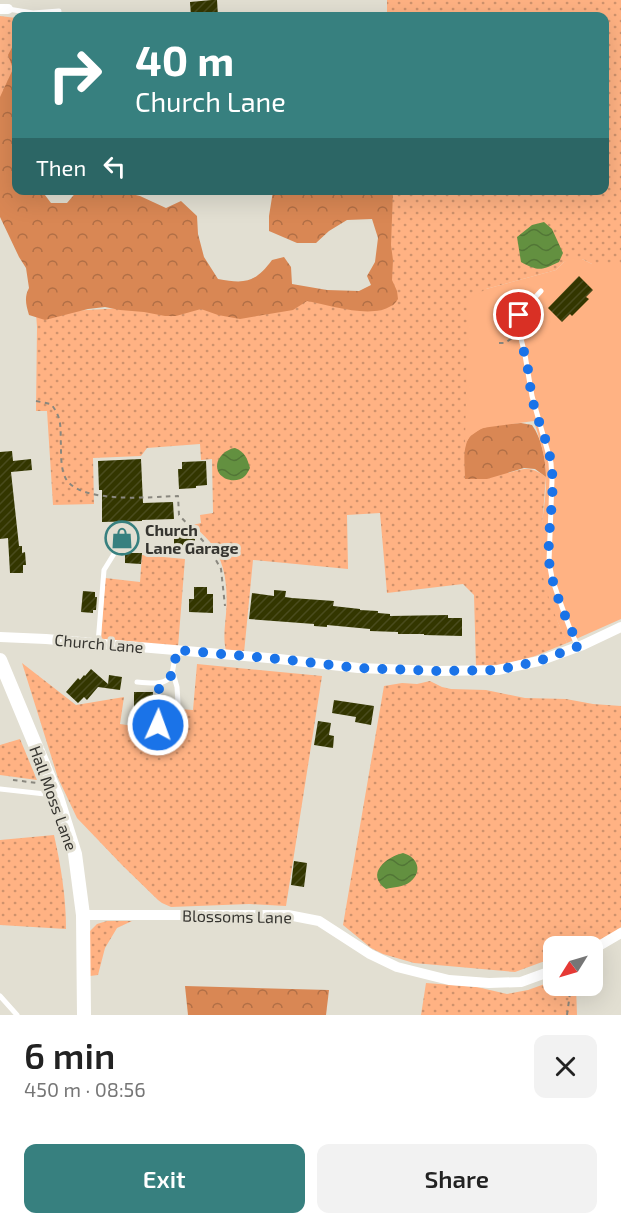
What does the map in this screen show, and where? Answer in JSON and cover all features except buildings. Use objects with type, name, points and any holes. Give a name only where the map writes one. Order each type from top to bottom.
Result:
[{"type":"street","name":"Church Lane","points":[[0,637],[98,643],[358,668],[438,671],[498,670],[539,661],[621,627]]},
{"type":"street","name":"Hall Moss Lane","points":[[0,660],[54,790],[75,854],[83,915],[84,1015]]},
{"type":"street","name":"Blossoms Lane","points":[[83,915],[288,915],[319,921],[370,954],[397,967],[449,980],[489,984],[521,982],[543,974]]},
{"type":"street","points":[[603,944],[621,933]]},
{"type":"lane","points":[[4,9],[26,12]]},
{"type":"lane","points":[[46,12],[59,11]]},
{"type":"lane","points":[[541,291],[519,315],[517,322],[532,396],[551,463],[549,562],[552,578],[579,646]]},
{"type":"lane","points":[[98,643],[104,570],[117,549]]},
{"type":"lane","points":[[176,650],[173,673],[178,703]]},
{"type":"lane","points":[[137,682],[161,683],[169,679],[173,673]]},
{"type":"lane","points":[[158,725],[161,683]]},
{"type":"lane","points":[[0,789],[54,790]]},
{"type":"lane","points":[[0,996],[17,1015]]},
{"type":"path","points":[[499,343],[505,343],[519,333]]},
{"type":"path","points":[[36,401],[51,404],[58,412],[61,426],[61,463],[67,480],[76,489],[103,496],[178,496],[179,515],[205,543],[220,569],[225,606]]},
{"type":"path","points":[[9,780],[54,790]]},
{"type":"path","points":[[567,1015],[570,996]]},
{"type":"shaded area","points":[[387,0],[621,0],[621,264],[592,264],[582,259],[564,262],[556,270],[486,289],[508,473],[528,469],[546,477],[540,550],[544,579],[567,643],[535,656],[506,664],[476,667],[474,595],[463,584],[387,593],[380,513],[347,515],[348,569],[253,560],[244,653],[226,651],[224,637],[227,595],[223,567],[210,542],[193,525],[201,523],[200,515],[213,513],[212,459],[201,460],[200,444],[147,448],[141,456],[93,458],[94,504],[53,505],[47,411],[36,411],[36,313],[384,296],[385,195],[609,195],[609,12],[387,12]]},
{"type":"shaded area","points":[[0,16],[12,18],[12,169],[0,169]]},
{"type":"shaded area","points":[[572,258],[582,259],[592,264],[621,264],[621,619],[567,643],[542,573],[540,549],[546,468],[534,421],[482,428],[469,437],[465,445],[468,300],[486,289],[556,270]]},
{"type":"shaded area","points":[[142,555],[185,559],[178,647],[101,640],[105,578],[140,582]]},
{"type":"shaded area","points":[[22,663],[76,705],[124,697],[120,724],[161,730],[165,708],[193,710],[197,664],[322,676],[286,906],[249,904],[171,907],[158,900],[77,818],[58,778]]},
{"type":"shaded area","points":[[430,681],[451,689],[486,690],[525,698],[566,699],[621,706],[621,927],[603,939],[603,936],[543,936],[543,962],[515,972],[414,963],[371,948],[343,925],[384,686],[402,683],[417,684]]},
{"type":"shaded area","points":[[20,739],[37,780],[0,775],[0,745]]},
{"type":"shaded area","points":[[54,835],[63,882],[66,929],[0,925],[0,840]]},
{"type":"shaded area","points":[[107,921],[132,921],[117,928],[105,948],[98,975],[90,976],[90,931],[97,924]]},
{"type":"shaded area","points":[[426,983],[477,987],[507,994],[543,985],[543,996],[576,996],[577,1015],[421,1015]]},
{"type":"green space","points":[[12,48],[12,66],[8,55]]},
{"type":"green space","points":[[12,71],[12,195],[45,195],[51,203],[67,203],[74,195],[136,195],[166,208],[181,201],[197,216],[198,234],[204,257],[218,279],[249,280],[266,268],[272,260],[284,257],[291,267],[292,284],[327,290],[359,291],[371,285],[367,276],[375,262],[378,238],[372,219],[347,220],[329,231],[316,243],[297,243],[269,231],[272,195],[393,195],[392,280],[398,299],[392,306],[373,311],[350,310],[307,301],[293,310],[240,319],[201,309],[176,316],[165,316],[105,307],[45,320],[29,315],[26,301],[29,288],[26,268],[0,217],[0,97]]},
{"type":"green space","points":[[521,423],[532,425],[541,443],[546,477],[535,469],[524,468],[487,479],[465,479],[465,449],[469,438],[474,433],[489,427]]},
{"type":"green space","points":[[185,986],[329,990],[326,1015],[188,1015]]},
{"type":"water","points":[[544,222],[552,229],[563,253],[559,262],[536,269],[521,262],[517,237],[532,225]]},
{"type":"water","points":[[235,448],[245,456],[250,468],[239,480],[231,480],[221,476],[217,464],[224,453]]},
{"type":"water","points":[[403,853],[415,861],[416,874],[407,884],[386,889],[377,878],[380,867],[390,858]]},
{"type":"place","name":"Church Lane Garage","points":[[122,538]]},
{"type":"route","points":[[158,725],[159,688],[161,683],[169,679],[173,673],[176,650],[358,668],[438,671],[498,670],[539,661],[579,646],[566,618],[549,562],[552,503],[551,463],[532,396],[518,329],[519,315]]}]
